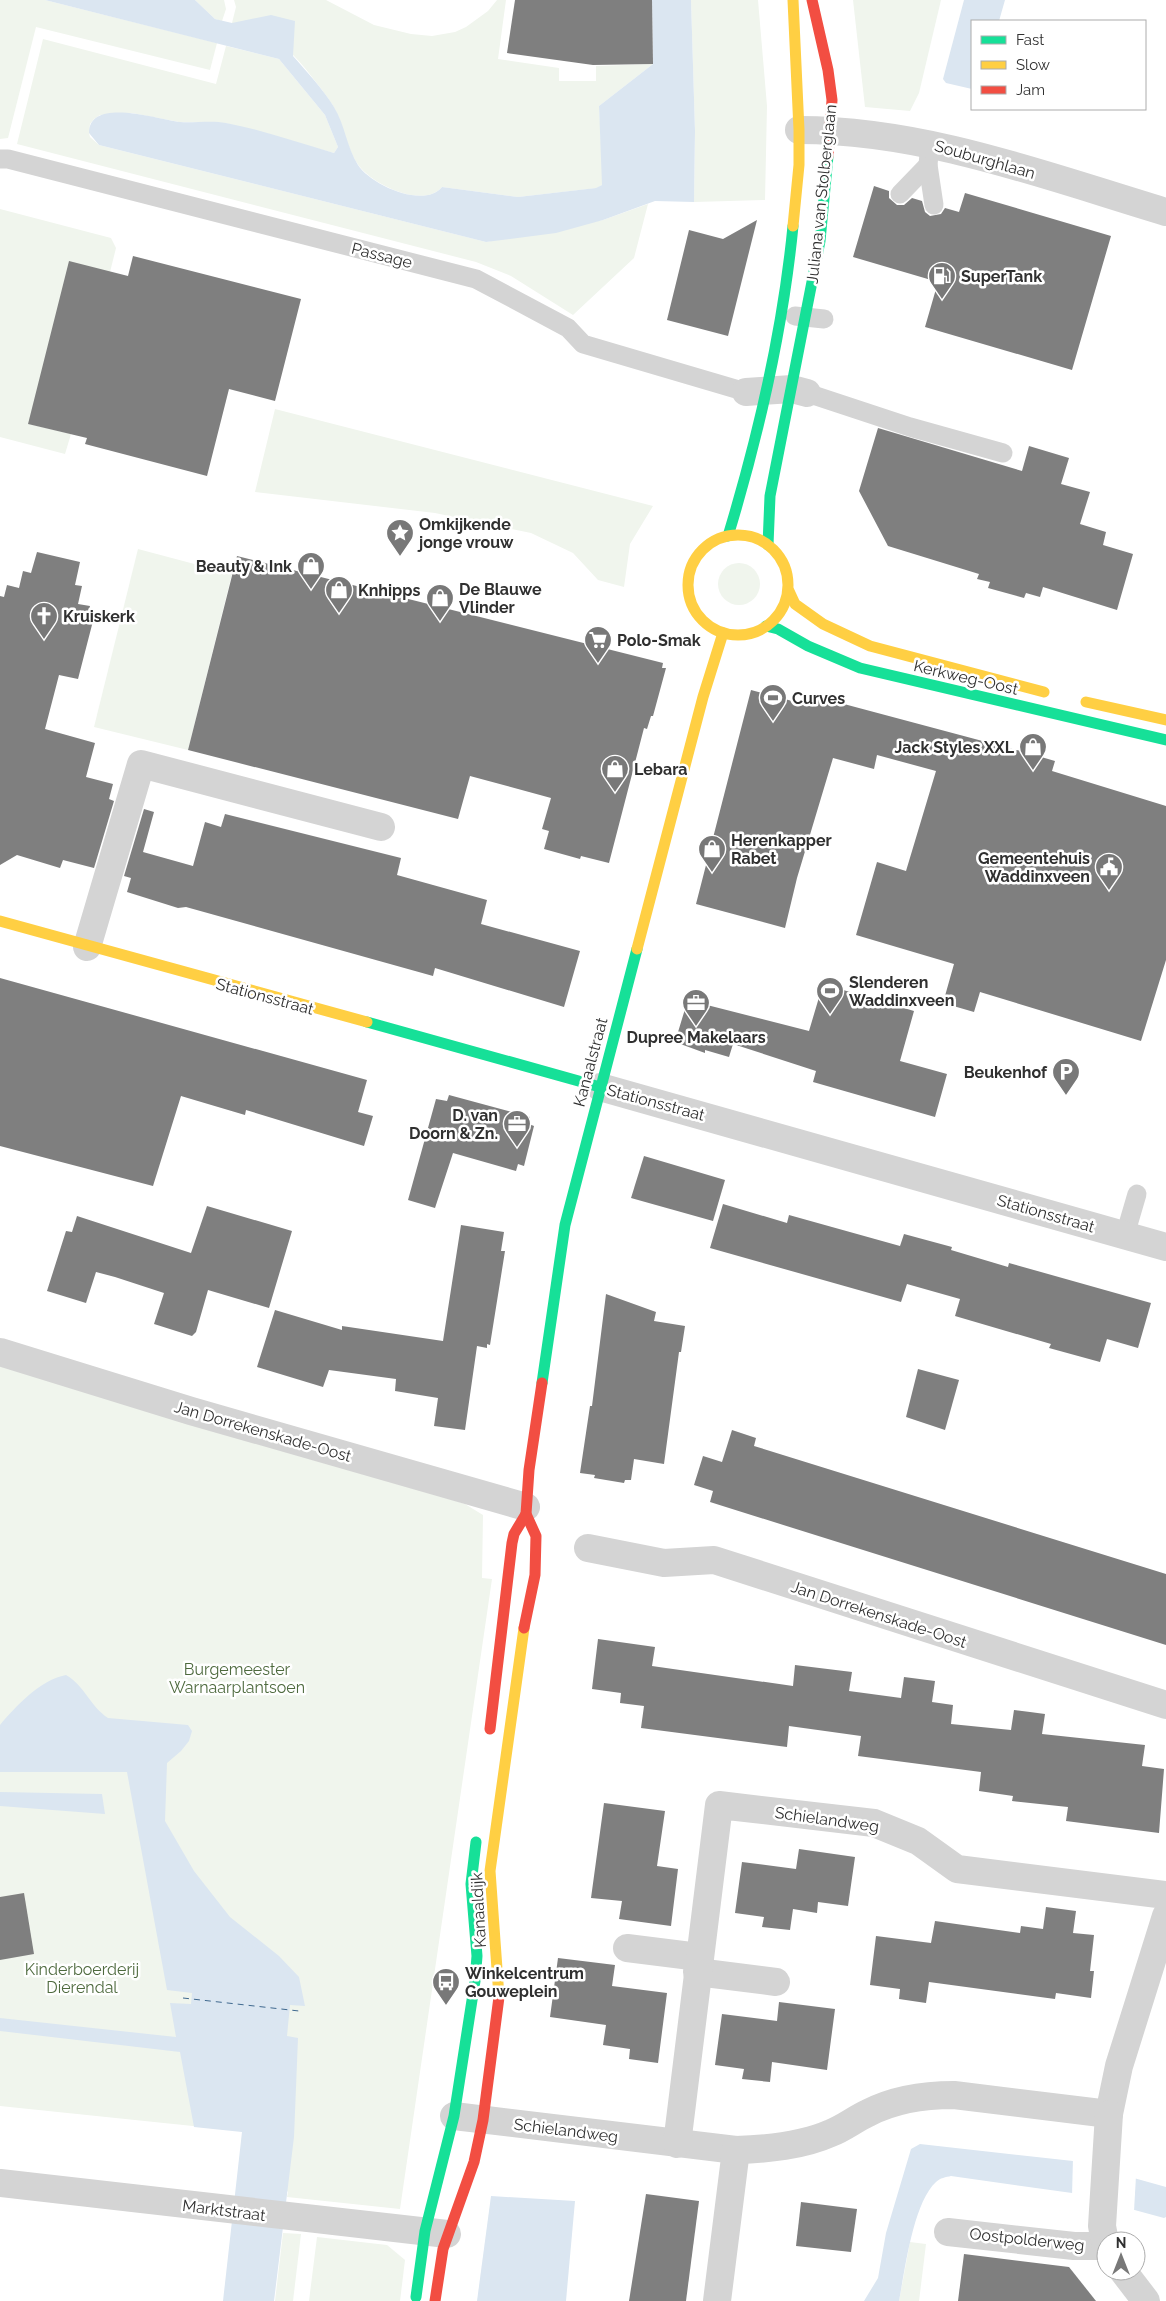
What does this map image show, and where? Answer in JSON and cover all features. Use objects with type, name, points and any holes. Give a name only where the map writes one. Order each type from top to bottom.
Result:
[{"type":"main road","name":"Juliana van Stolberglaan","points":[[728,536],[743,490],[756,390],[782,314],[788,278],[798,165],[799,130],[793,0]]},
{"type":"main road","name":"Juliana van Stolberglaan","points":[[768,545],[770,496],[800,391],[815,318],[820,241],[831,130],[832,100],[829,78],[812,0]]},
{"type":"main road","points":[[728,536],[746,536],[768,545],[783,562],[788,576],[789,591],[782,610],[766,626],[747,635],[723,633],[702,620],[688,594],[688,580],[699,554],[710,544],[728,536]]},
{"type":"main road","name":"Kerkweg-Oost","points":[[789,591],[795,604],[823,624],[870,646],[1058,695]]},
{"type":"main road","name":"Kerkweg-Oost","points":[[766,626],[778,629],[808,646],[860,668],[1166,740]]},
{"type":"main road","name":"Kanaalstraat","points":[[526,1510],[532,1449],[565,1225],[703,697],[723,633]]},
{"type":"main road","points":[[1077,700],[1166,720]]},
{"type":"main road","name":"Stationsstraat","points":[[0,922],[600,1087]]},
{"type":"main road","points":[[488,1743],[512,1543],[514,1534],[526,1510]]},
{"type":"main road","name":"Kanaaldijk","points":[[435,2301],[442,2249],[436,2233],[474,2162],[483,2120],[499,1997],[490,1872],[521,1644],[534,1575],[537,1547],[536,1536],[526,1510]]},
{"type":"main road","name":"Kanaaldijk","points":[[416,2301],[436,2233],[475,1981],[477,1956],[471,1884],[477,1832]]},
{"type":"street","name":"Souburghlaan","points":[[799,130],[831,130],[1166,212]]},
{"type":"street","points":[[756,390],[800,391]]},
{"type":"street","points":[[87,947],[141,764],[381,826]]},
{"type":"street","name":"Stationsstraat","points":[[600,1087],[1166,1247]]},
{"type":"street","name":"Jan Dorrekenskade-Oost","points":[[0,1352],[191,1411],[526,1510]]},
{"type":"street","name":"Jan Dorrekenskade-Oost","points":[[588,1548],[664,1563],[714,1560],[1166,1704]]},
{"type":"street","name":"Schielandweg","points":[[677,2144],[719,1805],[874,1823],[918,1841],[957,1869],[1166,1895]]},
{"type":"street","points":[[1109,2114],[1119,2066],[1166,1916]]},
{"type":"street","points":[[626,1948],[776,1982]]},
{"type":"street","name":"Schielandweg","points":[[454,2116],[736,2150],[774,2148],[800,2143],[830,2134],[889,2104],[929,2095],[954,2095],[1109,2114]]},
{"type":"street","name":"Oostpolderweg","points":[[1103,2231],[1105,2161],[1109,2114]]},
{"type":"street","points":[[717,2301],[736,2150]]},
{"type":"street","name":"Marktstraat","points":[[0,2183],[232,2212],[436,2233]]},
{"type":"street","name":"Oostpolderweg","points":[[948,2232],[1074,2246],[1096,2246]]},
{"type":"street","points":[[1131,2281],[1146,2301]]},
{"type":"lane","points":[[900,194],[929,154]]},
{"type":"lane","points":[[929,154],[934,205]]},
{"type":"lane","name":"Passage","points":[[0,159],[476,279],[568,328],[583,344],[756,390]]},
{"type":"lane","points":[[782,314],[815,318]]},
{"type":"lane","points":[[800,391],[910,427],[1003,453]]},
{"type":"lane","points":[[1125,1235],[1136,1194]]},
{"type":"green space","points":[[0,0],[45,0],[217,43],[210,70],[36,27],[8,138],[0,139]]},
{"type":"green space","points":[[195,0],[224,0],[226,9],[222,21],[215,19]]},
{"type":"green space","points":[[234,0],[326,0],[374,25],[411,34],[432,36],[455,32],[466,27],[488,11],[497,0],[506,0],[498,59],[559,68],[559,81],[596,81],[596,66],[653,64],[599,106],[603,178],[602,185],[597,188],[518,197],[442,187],[434,193],[423,196],[411,195],[387,187],[359,166],[351,153],[335,109],[322,89],[293,55],[232,23],[236,7]]},
{"type":"green space","points":[[691,0],[758,0],[767,106],[765,200],[694,202],[695,131]]},
{"type":"green space","points":[[853,0],[941,0],[919,93],[910,111],[865,107]]},
{"type":"green space","points":[[43,39],[216,84],[226,46],[279,59],[325,115],[338,147],[334,153],[225,123],[179,122],[132,113],[100,115],[94,119],[90,124],[89,133],[90,137],[99,145],[486,242],[603,220],[648,204],[634,258],[573,315],[511,276],[476,262],[17,144]]},
{"type":"green space","points":[[0,209],[111,238],[116,248],[110,272],[29,424],[71,434],[65,454],[0,437]]},
{"type":"green space","points":[[275,409],[653,506],[630,544],[624,587],[598,580],[573,553],[531,533],[435,513],[255,492]]},
{"type":"green space","points":[[138,549],[232,574],[188,750],[94,727]]},
{"type":"green space","points":[[743,563],[751,566],[757,572],[760,584],[757,596],[751,602],[735,605],[727,602],[721,596],[718,580],[721,572],[727,566]]},
{"type":"green space","name":"Burgemeester Warnaarplantsoen","points":[[0,1352],[465,1504],[483,1515],[482,1578],[492,1579],[400,2209],[287,2197],[288,2192],[241,2131],[0,2106]]},
{"type":"green space","points":[[283,2233],[301,2234],[293,2301],[275,2301]]},
{"type":"green space","points":[[317,2237],[387,2245],[405,2260],[400,2301],[309,2301]]},
{"type":"green space","points":[[910,2242],[926,2244],[919,2301],[899,2301]]},
{"type":"shaded area","points":[[45,0],[195,0],[215,19],[232,23],[271,15],[295,21],[293,56],[320,87],[334,107],[354,158],[365,173],[386,187],[411,195],[423,196],[434,193],[442,187],[518,197],[596,188],[602,185],[599,106],[653,64],[652,0],[691,0],[695,131],[694,202],[655,201],[603,220],[556,233],[486,242],[99,145],[89,133],[92,122],[100,115],[127,113],[180,122],[221,122],[267,133],[334,153],[338,147],[325,115],[279,59]]},
{"type":"shaded area","points":[[964,0],[1005,0],[999,20],[971,20],[971,89],[946,83],[943,79]]},
{"type":"shaded area","points":[[66,1675],[78,1684],[96,1708],[108,1718],[188,1725],[192,1731],[189,1741],[167,1763],[165,1821],[194,1871],[230,1917],[279,1956],[299,1977],[305,2006],[290,2005],[287,2036],[298,2038],[294,2137],[274,2301],[223,2301],[242,2132],[194,2127],[180,2052],[0,2031],[0,2018],[176,2037],[170,2003],[191,2004],[192,1993],[167,1990],[127,1772],[0,1772],[0,1725],[21,1702],[38,1688],[47,1682]]},
{"type":"shaded area","points":[[0,1792],[102,1794],[105,1814],[0,1806]]},
{"type":"shaded area","points":[[920,2144],[1073,2161],[1166,2187],[1166,2217],[1072,2193],[951,2176],[945,2177],[936,2182],[921,2205],[907,2255],[899,2301],[864,2301],[878,2278],[886,2233],[911,2149]]},
{"type":"shaded area","points":[[491,2196],[575,2201],[566,2301],[477,2301]]},
{"type":"pier","points":[[1073,2158],[1136,2176],[1134,2211],[1072,2196]]},
{"type":"building","points":[[515,0],[652,0],[653,64],[593,65],[507,53]]},
{"type":"building","points":[[874,186],[889,191],[889,198],[897,205],[904,205],[912,198],[922,201],[925,212],[930,216],[941,214],[945,208],[959,212],[965,193],[1111,236],[1072,370],[925,327],[938,282],[853,257]]},
{"type":"building","points":[[757,220],[728,336],[667,320],[689,230],[723,239]]},
{"type":"building","points":[[133,256],[301,299],[275,401],[229,389],[207,476],[85,444],[87,438],[28,424],[69,261],[128,276]]},
{"type":"building","points":[[878,428],[1022,471],[1029,446],[1069,458],[1061,484],[1090,492],[1080,524],[1106,532],[1103,545],[1133,554],[1117,610],[1043,587],[1040,597],[1026,593],[1024,598],[988,588],[990,582],[977,579],[979,574],[888,546],[859,491]]},
{"type":"building","points":[[37,552],[80,562],[75,585],[82,586],[78,604],[90,606],[87,619],[93,621],[78,679],[59,675],[45,729],[95,743],[86,777],[113,784],[109,799],[114,801],[94,868],[63,860],[60,868],[17,855],[0,865],[0,596],[4,597],[7,585],[19,588],[23,571],[31,573]]},
{"type":"building","points":[[237,556],[663,663],[662,668],[666,668],[653,716],[651,716],[647,729],[644,728],[609,863],[581,856],[580,859],[544,849],[549,831],[542,829],[551,798],[470,776],[458,819],[188,750]]},
{"type":"building","points":[[751,690],[811,706],[814,696],[1024,752],[1055,761],[1052,771],[1166,806],[1166,960],[1141,1041],[980,992],[974,1012],[943,1003],[954,964],[856,935],[877,862],[906,871],[936,771],[877,755],[874,769],[833,758],[797,878],[785,928],[696,904]]},
{"type":"building","points":[[144,809],[154,812],[143,852],[193,866],[205,822],[221,827],[225,814],[401,858],[397,875],[487,900],[481,924],[580,951],[564,1007],[435,968],[433,976],[186,907],[178,908],[127,892],[131,878],[124,876]]},
{"type":"building","points":[[0,978],[367,1080],[358,1112],[373,1116],[364,1146],[246,1110],[245,1115],[181,1096],[153,1186],[0,1146]]},
{"type":"building","points":[[823,984],[914,1011],[900,1061],[947,1074],[935,1117],[813,1082],[816,1071],[733,1044],[729,1057],[705,1050],[705,1053],[675,1042],[685,1009],[704,1014],[707,1005],[809,1031]]},
{"type":"building","points":[[449,1095],[530,1117],[529,1124],[534,1126],[524,1166],[518,1164],[516,1171],[453,1153],[435,1208],[408,1200],[436,1099],[447,1101]]},
{"type":"building","points":[[644,1156],[725,1180],[713,1221],[631,1198]]},
{"type":"building","points":[[723,1204],[787,1223],[789,1215],[900,1246],[904,1234],[952,1247],[951,1250],[1008,1267],[1009,1263],[1151,1303],[1138,1348],[1107,1339],[1100,1362],[1049,1348],[1051,1344],[955,1316],[960,1299],[907,1284],[901,1302],[710,1248]]},
{"type":"building","points":[[207,1206],[292,1231],[269,1308],[208,1290],[196,1332],[192,1336],[154,1324],[164,1293],[115,1277],[96,1272],[86,1303],[47,1291],[66,1231],[72,1232],[77,1216],[191,1253]]},
{"type":"building","points":[[461,1225],[504,1232],[501,1251],[505,1251],[490,1345],[487,1344],[487,1348],[477,1346],[465,1430],[434,1426],[438,1398],[395,1391],[396,1379],[329,1370],[323,1387],[257,1367],[275,1310],[342,1330],[342,1326],[443,1341]]},
{"type":"building","points":[[606,1294],[656,1312],[654,1321],[685,1326],[681,1352],[679,1352],[664,1464],[634,1459],[631,1480],[625,1480],[624,1483],[594,1478],[595,1475],[580,1473],[590,1406],[592,1406]]},
{"type":"building","points":[[918,1369],[959,1380],[945,1430],[906,1417]]},
{"type":"building","points":[[732,1430],[756,1438],[754,1446],[1166,1574],[1166,1645],[710,1502],[713,1491],[694,1485],[703,1456],[722,1462]]},
{"type":"building","points":[[598,1639],[655,1647],[652,1666],[793,1686],[795,1665],[852,1672],[849,1691],[901,1698],[904,1677],[935,1681],[932,1702],[953,1705],[951,1724],[1011,1730],[1014,1710],[1045,1714],[1042,1734],[1145,1745],[1142,1766],[1164,1769],[1159,1833],[1066,1821],[1068,1807],[1012,1801],[1013,1796],[979,1791],[981,1772],[858,1756],[861,1736],[789,1726],[787,1747],[641,1728],[644,1706],[620,1703],[621,1693],[592,1689]]},
{"type":"building","points":[[604,1803],[665,1811],[657,1866],[678,1869],[671,1926],[619,1919],[622,1901],[591,1898]]},
{"type":"building","points":[[799,1849],[855,1857],[848,1906],[818,1902],[817,1913],[793,1909],[790,1930],[762,1927],[764,1917],[735,1913],[742,1862],[796,1869]]},
{"type":"building","points":[[24,1893],[34,1954],[0,1960],[0,1897]]},
{"type":"building","points":[[1046,1907],[1076,1911],[1073,1933],[1094,1935],[1090,1971],[1094,1971],[1091,1998],[1056,1993],[1055,1999],[929,1982],[926,2003],[899,1999],[900,1989],[870,1985],[876,1936],[931,1943],[935,1921],[1020,1933],[1021,1926],[1043,1929]]},
{"type":"building","points":[[558,1958],[615,1965],[612,1986],[667,1993],[658,2063],[629,2059],[630,2049],[603,2045],[606,2025],[550,2017]]},
{"type":"building","points":[[779,2002],[835,2009],[827,2070],[772,2062],[770,2082],[742,2079],[744,2069],[715,2065],[722,2014],[777,2021]]},
{"type":"building","points":[[646,2194],[699,2201],[686,2301],[629,2301]]},
{"type":"building","points":[[801,2202],[857,2209],[851,2252],[796,2246]]},
{"type":"building","points":[[964,2254],[1069,2267],[1096,2301],[958,2301]]},
{"type":"ferry route","points":[[183,1998],[299,2011]]},
{"type":"traffic: fast","points":[[768,545],[770,496],[820,241],[828,156]]},
{"type":"traffic: fast","points":[[728,536],[768,382],[783,304],[793,226]]},
{"type":"traffic: fast","points":[[766,626],[778,629],[808,646],[860,668],[1166,740]]},
{"type":"traffic: fast","points":[[542,1383],[565,1225],[637,949]]},
{"type":"traffic: fast","points":[[367,1022],[600,1087]]},
{"type":"traffic: fast","points":[[416,2297],[425,2231],[454,2116],[475,1981],[477,1956],[471,1884],[476,1842]]},
{"type":"traffic: slow","points":[[793,0],[799,130],[799,165],[793,226]]},
{"type":"traffic: slow","points":[[738,535],[748,536],[766,543],[780,557],[787,575],[788,585],[787,595],[780,613],[766,627],[748,634],[738,635],[728,634],[710,627],[696,613],[689,595],[688,585],[689,575],[696,557],[710,543],[728,536],[738,535]]},
{"type":"traffic: slow","points":[[789,591],[795,604],[823,624],[870,646],[1044,692]]},
{"type":"traffic: slow","points":[[637,949],[703,697],[723,633]]},
{"type":"traffic: slow","points":[[1086,702],[1166,720]]},
{"type":"traffic: slow","points":[[0,921],[367,1022]]},
{"type":"traffic: slow","points":[[499,1997],[490,1871],[524,1628]]},
{"type":"traffic: jam","points":[[812,0],[828,70],[832,100],[828,156]]},
{"type":"traffic: jam","points":[[524,1628],[535,1575],[536,1536],[526,1514],[529,1470],[542,1383]]},
{"type":"traffic: jam","points":[[490,1729],[512,1543],[514,1534],[526,1514]]},
{"type":"traffic: jam","points":[[435,2301],[443,2249],[474,2162],[483,2120],[499,1997]]},
{"type":"place","name":"SuperTank","points":[[942,300]]},
{"type":"place","name":"Omkijkende jonge vrouw","points":[[400,557]]},
{"type":"place","name":"Beauty & Ink","points":[[311,590]]},
{"type":"place","name":"Knhipps","points":[[339,614]]},
{"type":"place","name":"De Blauwe Vlinder","points":[[440,622]]},
{"type":"place","name":"Kruiskerk","points":[[44,640]]},
{"type":"place","name":"Polo-Smak","points":[[598,664]]},
{"type":"place","name":"Curves","points":[[773,722]]},
{"type":"place","name":"Jack Styles XXL","points":[[1033,771]]},
{"type":"place","name":"Lebara","points":[[615,793]]},
{"type":"place","name":"Herenkapper Rabet","points":[[712,873]]},
{"type":"place","name":"Gemeentehuis Waddinxveen","points":[[1109,891]]},
{"type":"place","name":"Slenderen Waddinxveen","points":[[830,1015]]},
{"type":"place","name":"Dupree Makelaars","points":[[696,1027]]},
{"type":"place","name":"Beukenhof","points":[[1066,1096]]},
{"type":"place","name":"D. van Doorn & Zn.","points":[[517,1148]]},
{"type":"place","name":"Winkelcentrum Gouweplein","points":[[446,2006]]},
{"type":"park label","name":"Kinderboerderij Dierendal","points":[[82,1978]]}]
